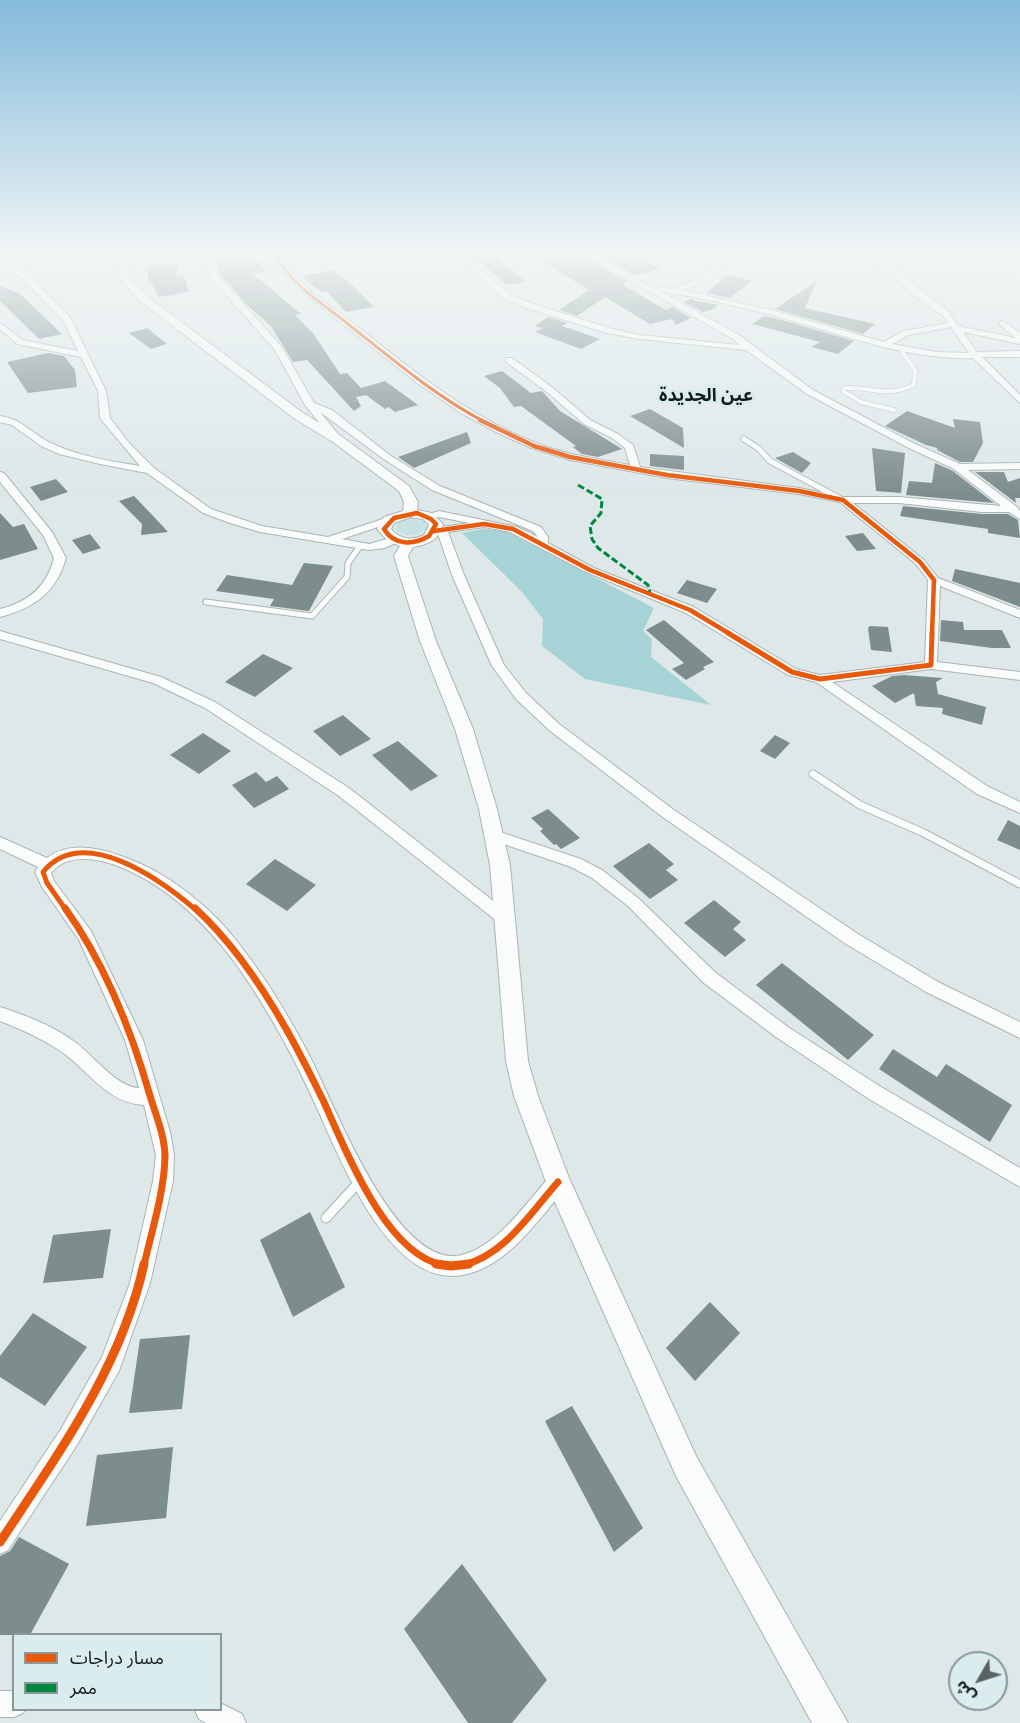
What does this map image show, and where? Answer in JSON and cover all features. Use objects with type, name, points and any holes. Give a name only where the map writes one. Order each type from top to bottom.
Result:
[{"type":"street","points":[[12,335],[20,342],[84,355]]},
{"type":"street","points":[[75,335],[102,391],[105,418],[150,470],[207,511],[260,529],[360,546],[380,546],[428,538],[438,531],[484,524],[500,525]]},
{"type":"street","points":[[192,335],[299,416],[337,439],[404,489],[411,502],[410,513]]},
{"type":"street","points":[[267,335],[279,349],[310,405],[337,439]]},
{"type":"street","points":[[362,335],[419,380],[464,411],[534,446],[570,457],[696,479],[799,491],[843,500],[899,500],[1017,511]]},
{"type":"street","points":[[632,335],[748,348]]},
{"type":"street","points":[[733,335],[810,392],[910,445],[958,467],[1017,511]]},
{"type":"street","points":[[848,335],[901,350],[942,355],[1020,354]]},
{"type":"street","points":[[884,345],[902,335]]},
{"type":"street","points":[[961,335],[975,355],[1019,399]]},
{"type":"street","points":[[1002,335],[1020,339]]},
{"type":"street","points":[[509,360],[550,390],[587,422],[615,436],[630,447],[636,469]]},
{"type":"street","points":[[310,405],[328,412],[388,458],[436,488],[537,529],[543,537],[543,544]]},
{"type":"street","points":[[0,419],[16,421],[50,447],[98,460],[150,470]]},
{"type":"street","points":[[958,467],[1020,466]]},
{"type":"street","points":[[0,475],[48,534],[60,558],[54,580],[39,596],[27,606],[0,613]]},
{"type":"street","points":[[843,500],[920,562],[934,580],[1020,614]]},
{"type":"street","points":[[329,539],[410,513],[427,516],[439,514],[513,529],[590,570],[690,610],[792,672],[820,679],[982,790],[1020,808]]},
{"type":"street","points":[[427,516],[436,524],[498,666],[521,696],[554,727],[669,814],[852,939],[932,987],[1020,1030]]},
{"type":"street","points":[[389,520],[384,529],[385,533],[402,541]]},
{"type":"street","points":[[402,541],[401,556],[404,566],[428,641],[464,729],[494,835],[500,865],[517,1061],[526,1096],[558,1182],[686,1467],[831,1723]]},
{"type":"street","points":[[931,665],[934,580]]},
{"type":"street","points":[[0,634],[157,680],[210,705],[344,792],[504,918]]},
{"type":"street","points":[[820,679],[931,665],[1020,676]]},
{"type":"street","points":[[494,835],[576,863],[597,874],[633,902],[710,978],[782,1032],[875,1093],[1020,1178]]},
{"type":"street","points":[[0,843],[48,865]]},
{"type":"street","points":[[0,1542],[69,1437],[111,1363],[140,1283],[163,1181],[165,1155],[161,1132],[134,1040],[85,936],[47,883],[43,872],[48,865],[65,854],[75,852],[109,857],[163,885],[203,915],[217,929],[235,950],[273,1007],[310,1073],[360,1181],[397,1233],[425,1259],[449,1267],[468,1264],[486,1255],[509,1235],[558,1182]]},
{"type":"street","points":[[0,1014],[25,1023],[66,1045],[119,1091],[130,1096],[149,1097]]},
{"type":"street","points":[[210,1711],[233,1723]]},
{"type":"lane","points":[[894,410],[861,402],[843,391],[845,388],[852,387],[882,393],[900,393],[914,385],[915,370],[901,350]]},
{"type":"lane","points":[[744,439],[758,448],[770,461],[843,500]]},
{"type":"lane","points":[[206,602],[312,616],[347,577],[348,563],[360,546]]},
{"type":"lane","points":[[813,774],[860,805],[924,833],[1020,884]]},
{"type":"lane","points":[[326,1218],[360,1181]]},
{"type":"shaded area","points":[[410,518],[424,521],[426,530],[411,535],[396,531],[398,522]]},
{"type":"shaded area","points":[[483,529],[505,531],[654,608],[643,631],[652,639],[651,657],[711,705],[585,679],[542,646],[543,619],[521,591],[462,533]]},
{"type":"building","points":[[35,335],[56,335],[39,339]]},
{"type":"building","points":[[132,335],[156,335],[167,344],[151,349]]},
{"type":"building","points":[[277,335],[315,335],[340,374],[347,373],[361,388],[385,381],[418,405],[395,412],[389,407],[385,409],[366,395],[356,397],[361,406],[354,411],[307,360],[293,362]]},
{"type":"building","points":[[544,335],[589,335],[600,339],[581,349]]},
{"type":"building","points":[[795,335],[835,335],[854,341],[838,354],[811,347],[820,342]]},
{"type":"building","points":[[48,353],[64,356],[75,370],[77,387],[28,393],[7,362]]},
{"type":"building","points":[[502,371],[531,393],[542,391],[560,411],[622,449],[598,457],[582,454],[573,447],[576,446],[521,406],[514,407],[500,388],[484,376]]},
{"type":"building","points":[[650,409],[683,428],[684,448],[630,416]]},
{"type":"building","points":[[907,411],[955,428],[953,419],[980,422],[983,443],[973,462],[960,462],[937,448],[885,426]]},
{"type":"building","points":[[467,432],[471,443],[414,468],[398,457]]},
{"type":"building","points":[[872,448],[905,453],[901,493],[876,491]]},
{"type":"building","points":[[793,452],[811,463],[802,473],[775,458]]},
{"type":"building","points":[[650,454],[684,456],[684,470],[650,466]]},
{"type":"building","points":[[935,463],[953,471],[994,503],[906,495],[909,481],[932,483]]},
{"type":"building","points":[[975,472],[1004,472],[1008,482],[1020,478],[1020,498],[1015,498],[1016,503]]},
{"type":"building","points":[[56,479],[68,492],[41,501],[30,487]]},
{"type":"building","points":[[134,496],[168,532],[141,535],[142,524],[119,501]]},
{"type":"building","points":[[903,506],[982,514],[1008,514],[1018,520],[1020,538],[988,533],[988,529],[900,516]]},
{"type":"building","points":[[0,513],[13,527],[24,524],[38,549],[0,560]]},
{"type":"building","points":[[863,533],[876,549],[857,551],[845,536]]},
{"type":"building","points":[[90,534],[101,548],[83,554],[72,540]]},
{"type":"building","points":[[304,563],[333,566],[309,611],[270,606],[274,599],[216,591],[227,575],[292,585]]},
{"type":"building","points":[[955,569],[1020,583],[1020,607],[952,581]]},
{"type":"building","points":[[687,580],[717,589],[707,603],[677,593]]},
{"type":"building","points":[[664,620],[714,662],[686,680],[672,669],[684,663],[646,630]]},
{"type":"building","points":[[941,620],[963,622],[964,630],[1002,630],[1011,648],[992,648],[940,641]]},
{"type":"building","points":[[870,626],[888,627],[892,652],[871,650],[868,628]]},
{"type":"building","points":[[263,654],[293,668],[255,697],[225,682]]},
{"type":"building","points":[[892,676],[943,678],[936,682],[938,694],[986,707],[982,725],[942,714],[943,708],[916,706],[914,693],[895,703],[872,686]]},
{"type":"building","points":[[343,715],[371,739],[340,756],[313,731]]},
{"type":"building","points":[[203,733],[231,751],[199,774],[170,755]]},
{"type":"building","points":[[775,735],[790,743],[775,759],[760,751]]},
{"type":"building","points":[[398,741],[438,776],[411,791],[372,755]]},
{"type":"building","points":[[256,772],[266,782],[277,776],[289,789],[254,808],[232,785]]},
{"type":"building","points":[[548,809],[580,838],[561,849],[556,844],[554,845],[540,831],[543,829],[531,818]]},
{"type":"building","points":[[1008,820],[1020,826],[1020,850],[997,840]]},
{"type":"building","points":[[649,843],[674,864],[666,870],[678,880],[650,899],[613,866]]},
{"type":"building","points":[[275,859],[316,885],[287,911],[246,884]]},
{"type":"building","points":[[714,900],[741,922],[733,929],[746,940],[725,957],[684,923]]},
{"type":"building","points":[[782,963],[874,1035],[848,1060],[756,985]]},
{"type":"building","points":[[893,1049],[937,1077],[946,1064],[1012,1105],[990,1142],[879,1069]]},
{"type":"building","points":[[310,1212],[345,1287],[293,1317],[260,1240]]},
{"type":"building","points":[[111,1229],[103,1278],[43,1283],[53,1235]]},
{"type":"building","points":[[710,1302],[740,1333],[695,1381],[666,1348]]},
{"type":"building","points":[[33,1313],[87,1347],[45,1406],[0,1377],[0,1356]]},
{"type":"building","points":[[190,1335],[182,1409],[129,1413],[140,1339]]},
{"type":"building","points":[[572,1406],[643,1528],[614,1552],[545,1421]]},
{"type":"building","points":[[173,1447],[166,1518],[86,1526],[97,1455]]},
{"type":"building","points":[[19,1537],[69,1564],[31,1633],[0,1635],[0,1556],[10,1551]]},
{"type":"building","points":[[462,1564],[547,1680],[512,1723],[468,1723],[404,1629]]},
{"type":"marked path","points":[[578,485],[602,499],[601,513],[590,526],[592,539],[598,548],[648,585],[650,593]]},
{"type":"cycle path","points":[[363,335],[419,380],[464,411],[534,446],[570,457],[667,475],[799,491],[843,500],[920,562],[934,580],[931,665],[820,679],[792,672],[690,610],[590,570],[513,529],[484,524],[434,531]]},
{"type":"cycle path","points":[[417,513],[431,519],[436,524],[434,531],[423,540],[408,543],[393,539],[384,529],[388,522],[401,514],[417,513]]},
{"type":"cycle path","points":[[0,1542],[69,1437],[111,1363],[140,1283],[163,1181],[165,1155],[161,1132],[134,1040],[85,936],[47,883],[43,872],[56,859],[81,853],[99,855],[142,871],[178,894],[224,936],[256,980],[285,1026],[317,1087],[365,1191],[398,1234],[424,1258],[434,1263],[451,1266],[468,1264],[480,1259],[504,1241],[558,1182]]},
{"type":"district","name":"عين الجديدة","points":[[706,397]]}]
